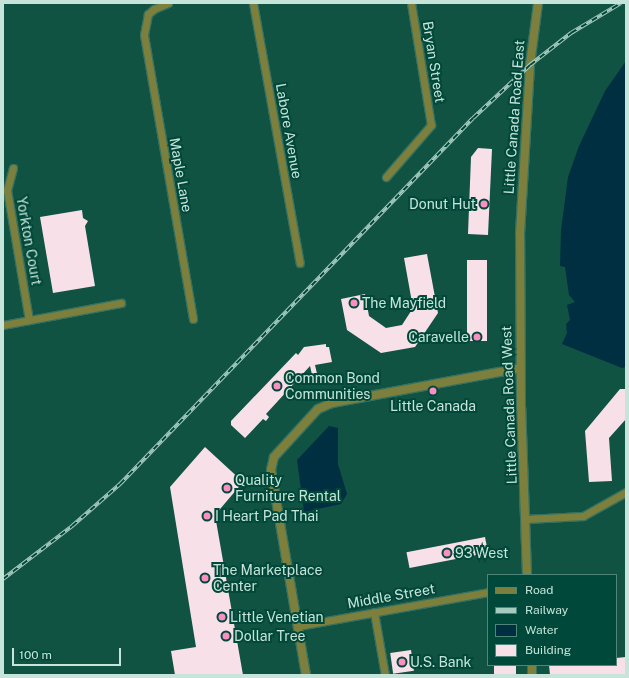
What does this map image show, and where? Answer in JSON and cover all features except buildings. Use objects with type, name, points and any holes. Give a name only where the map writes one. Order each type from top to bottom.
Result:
[{"type":"street","name":"Maple Lane","points":[[168,3],[154,9],[148,14],[144,35],[193,319]]},
{"type":"street","name":"Labore Avenue","points":[[253,3],[300,263]]},
{"type":"street","name":"Bryan Street","points":[[386,176],[431,125],[411,3]]},
{"type":"street","name":"Little Canada Road East","points":[[520,234],[528,94],[538,3]]},
{"type":"street","name":"Yorkton Court","points":[[13,168],[7,190],[29,320]]},
{"type":"street","name":"Little Canada Road West","points":[[520,234],[520,368],[527,574]]},
{"type":"street","points":[[3,324],[122,303]]},
{"type":"street","points":[[306,675],[271,470],[274,457],[318,409],[332,403],[520,368]]},
{"type":"street","points":[[526,519],[583,516],[626,492]]},
{"type":"street","name":"Middle Street","points":[[298,626],[487,592]]},
{"type":"street","points":[[374,612],[385,675]]},
{"type":"water","points":[[626,61],[626,367],[622,368],[562,344],[567,333],[566,324],[570,320],[567,305],[575,302],[569,295],[565,267],[560,266],[561,230],[568,177],[579,146],[605,91]]},
{"type":"water","points":[[329,426],[338,428],[338,464],[347,494],[341,504],[304,512],[297,460]]},
{"type":"railway","points":[[3,579],[72,526],[120,484],[473,118],[530,65],[571,33],[621,3]]},
{"type":"place","name":"Donut Hut","points":[[484,204]]},
{"type":"place","name":"The Mayfield","points":[[354,303]]},
{"type":"place","name":"Caravelle","points":[[477,337]]},
{"type":"place","name":"Common Bond Communities","points":[[277,386]]},
{"type":"place","name":"Little Canada","points":[[433,391]]},
{"type":"place","name":"Quality Furniture Rental","points":[[227,488]]},
{"type":"place","name":"I Heart Pad Thai","points":[[207,516]]},
{"type":"place","name":"93 West","points":[[447,553]]},
{"type":"place","name":"The Marketplace Center","points":[[205,578]]},
{"type":"place","name":"Little Venetian","points":[[222,617]]},
{"type":"place","name":"Dollar Tree","points":[[226,636]]},
{"type":"place","name":"U.S. Bank","points":[[402,662]]}]
